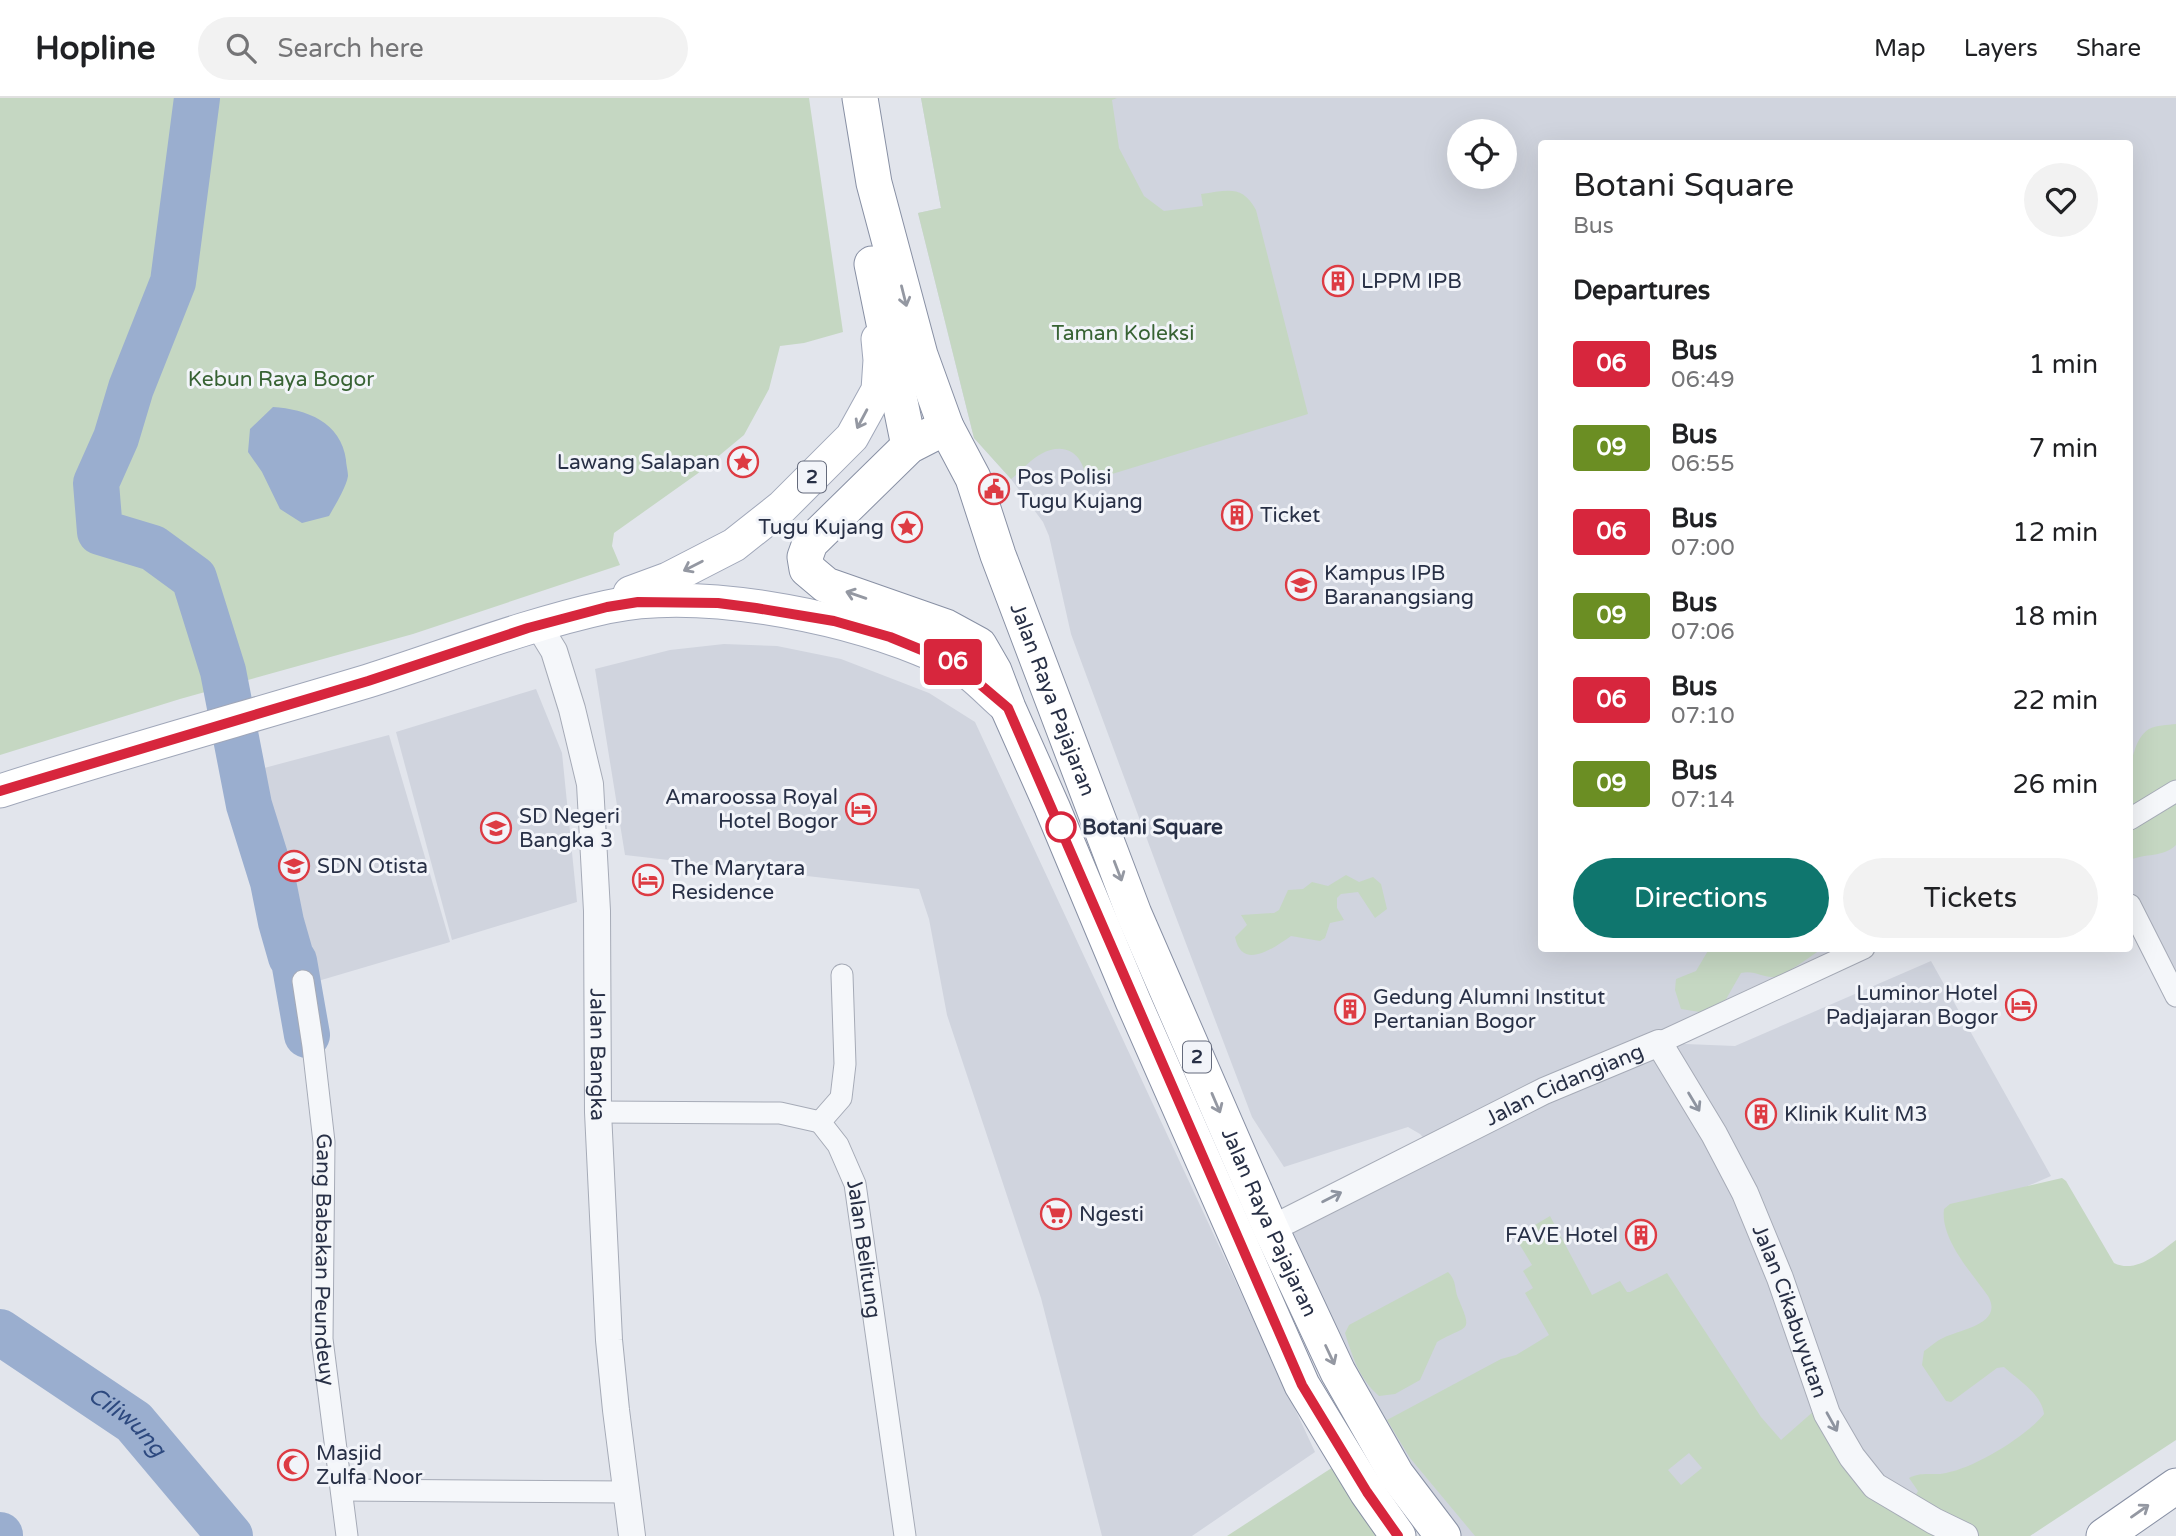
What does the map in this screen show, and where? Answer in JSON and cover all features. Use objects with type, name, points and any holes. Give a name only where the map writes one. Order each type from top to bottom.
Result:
[{"type":"highway","name":"2","points":[[839,98],[851,174],[870,257]]},
{"type":"highway","name":"Jalan Raya Pajajaran","points":[[860,98],[874,183],[916,344],[946,427],[973,478],[1002,568],[1134,914],[1271,1229],[1338,1371],[1382,1483],[1398,1536]]},
{"type":"highway","points":[[874,183],[870,257],[876,275],[909,446]]},
{"type":"highway","name":"Jalan Raya Pajajaran","points":[[946,427],[909,446],[810,543],[805,557],[807,569],[826,585],[933,622],[979,645],[995,671],[1008,708],[1302,1385],[1382,1483],[1443,1536]]},
{"type":"highway","points":[[2104,1536],[2176,1486]]},
{"type":"main road","name":"2","points":[[0,791],[289,702],[368,681],[533,627],[668,579],[734,545],[782,507],[852,438],[878,390],[880,360],[870,257]]},
{"type":"main road","name":"2","points":[[533,627],[607,607],[648,601],[718,603],[834,621],[890,637],[956,664],[1008,708]]},
{"type":"street","name":"Jalan Bangka","points":[[533,627],[554,651],[572,709],[590,784],[597,911],[598,1112],[610,1340],[632,1536]]},
{"type":"street","points":[[2133,817],[2176,791]]},
{"type":"street","points":[[2133,911],[2176,996]]},
{"type":"street","name":"Jalan Cidangiang","points":[[1271,1229],[1544,1091],[1659,1043],[1855,952]]},
{"type":"street","points":[[598,1112],[780,1113],[820,1122],[841,1098],[845,1064],[842,975]]},
{"type":"street","name":"Gang Babakan Peundeuy","points":[[303,981],[324,1142],[321,1339],[347,1536]]},
{"type":"street","name":"Jalan Cikabuyutan","points":[[1659,1043],[1714,1134],[1745,1193],[1780,1278],[1827,1414],[1852,1457],[1875,1486],[1965,1536]]},
{"type":"street","name":"Jalan Belitung","points":[[820,1122],[838,1145],[855,1184],[905,1536]]},
{"type":"street","points":[[342,1490],[627,1492]]},
{"type":"shaded area","name":"Kampus IPB Baranangsiang","points":[[921,98],[2176,98],[2176,739],[2133,793],[2133,140],[1538,140],[1538,952],[1858,952],[1661,1043],[1735,1046],[1931,961],[2051,1176],[1960,1215],[2128,1467],[2028,1536],[1460,1536],[1338,1372],[1271,1229],[1431,1146],[1420,1134],[1408,1127],[1284,1167],[1252,1117],[1171,904],[1071,634],[1049,536],[1043,522],[1011,479],[974,438],[918,213],[941,208]]},
{"type":"shaded area","points":[[724,644],[777,646],[841,659],[929,693],[975,722],[1315,1452],[1192,1536],[1102,1536],[1041,1298],[947,1015],[929,919],[919,889],[625,855],[595,669],[670,650]]},
{"type":"shaded area","name":"SD Negeri Bangka 3","points":[[536,689],[562,753],[577,902],[452,940],[396,732]]},
{"type":"shaded area","points":[[389,735],[450,942],[318,981],[245,773]]},
{"type":"shaded area","points":[[2176,785],[2176,985],[2133,904],[2133,811]]},
{"type":"green space","name":"Kebun Raya Bogor","points":[[0,98],[809,98],[843,332],[804,343],[780,346],[769,389],[744,435],[697,474],[614,533],[612,546],[620,565],[413,634],[180,699],[0,755]]},
{"type":"green space","name":"Taman Koleksi","points":[[921,98],[1117,98],[1112,100],[1119,148],[1144,196],[1164,211],[1203,206],[1201,194],[1233,191],[1245,196],[1256,210],[1308,414],[1086,482],[1082,465],[1073,453],[1059,449],[1050,450],[1033,459],[1011,479],[974,438],[918,213],[941,208]]},
{"type":"green space","points":[[2176,724],[2176,845],[2160,854],[2133,859],[2133,757],[2140,739],[2149,729]]},
{"type":"green space","points":[[1346,875],[1359,882],[1373,877],[1381,884],[1387,909],[1375,918],[1358,892],[1341,894],[1337,898],[1337,908],[1344,920],[1330,923],[1325,938],[1320,941],[1291,936],[1260,954],[1252,955],[1244,953],[1239,947],[1235,937],[1247,925],[1241,915],[1274,913],[1279,910],[1288,890],[1303,889],[1312,882],[1328,886]]},
{"type":"green space","points":[[1707,952],[1818,952],[1779,976],[1741,973],[1725,1001],[1706,1013],[1681,1009],[1675,990],[1676,979],[1696,971]]},
{"type":"green space","points":[[2062,1178],[2114,1263],[2122,1266],[2139,1264],[2176,1240],[2176,1440],[2030,1536],[1475,1536],[1410,1458],[1387,1420],[1501,1359],[1516,1355],[1549,1335],[1525,1293],[1533,1288],[1523,1271],[1532,1265],[1515,1237],[1550,1216],[1592,1295],[1620,1281],[1627,1292],[1630,1292],[1667,1273],[1761,1417],[1781,1440],[1823,1403],[1909,1506],[1918,1491],[1909,1478],[1946,1473],[1971,1465],[2026,1432],[2044,1414],[2034,1394],[2004,1367],[1997,1368],[1951,1402],[1946,1401],[1922,1365],[1924,1351],[1940,1339],[1978,1324],[1990,1313],[1988,1296],[1958,1255],[1947,1232],[1944,1209],[1950,1204]],"holes":[[[1689,1453],[1702,1468],[1681,1485],[1668,1470]]]},
{"type":"green space","points":[[1448,1272],[1466,1318],[1465,1327],[1437,1342],[1420,1380],[1395,1394],[1379,1396],[1366,1382],[1354,1359],[1345,1333],[1349,1325]]},
{"type":"green space","points":[[1347,1458],[1404,1536],[1227,1536]]},
{"type":"water","points":[[273,407],[298,411],[320,420],[337,436],[343,447],[348,476],[329,516],[302,523],[280,509],[262,472],[248,452],[250,429]]},
{"type":"waterway","points":[[197,98],[173,282],[131,388],[116,438],[96,483],[100,532],[153,548],[194,578],[223,671],[249,805],[294,961],[307,1035]]},
{"type":"waterway","name":"Ciliwung","points":[[0,1332],[134,1422],[230,1536]]},
{"type":"bus line","name":"06","points":[[0,791],[289,702],[368,681],[528,628],[607,607],[638,602],[658,600],[718,603],[834,621],[890,637],[956,664],[1008,708],[1302,1385],[1367,1492],[1398,1536]]},
{"type":"place","name":"LPPM IPB","points":[[1338,281]]},
{"type":"place","name":"Lawang Salapan","points":[[743,462]]},
{"type":"place","name":"Pos Polisi Tugu Kujang","points":[[994,489]]},
{"type":"place","name":"Ticket","points":[[1237,515]]},
{"type":"place","name":"Tugu Kujang","points":[[907,527]]},
{"type":"place","name":"Kampus IPB Baranangsiang","points":[[1301,585]]},
{"type":"place","name":"Amaroossa Royal Hotel Bogor","points":[[861,809]]},
{"type":"place","name":"Botani Square","points":[[1061,827]]},
{"type":"place","name":"SD Negeri Bangka 3","points":[[496,828]]},
{"type":"place","name":"SDN Otista","points":[[294,866]]},
{"type":"place","name":"The Marytara Residence","points":[[648,880]]},
{"type":"place","name":"Luminor Hotel Padjajaran Bogor","points":[[2021,1005]]},
{"type":"place","name":"Gedung Alumni Institut Pertanian Bogor","points":[[1350,1009]]},
{"type":"place","name":"Klinik Kulit M3","points":[[1761,1114]]},
{"type":"place","name":"Ngesti","points":[[1056,1214]]},
{"type":"place","name":"FAVE Hotel","points":[[1641,1235]]},
{"type":"place","name":"Masjid Zulfa Noor","points":[[293,1465]]}]
